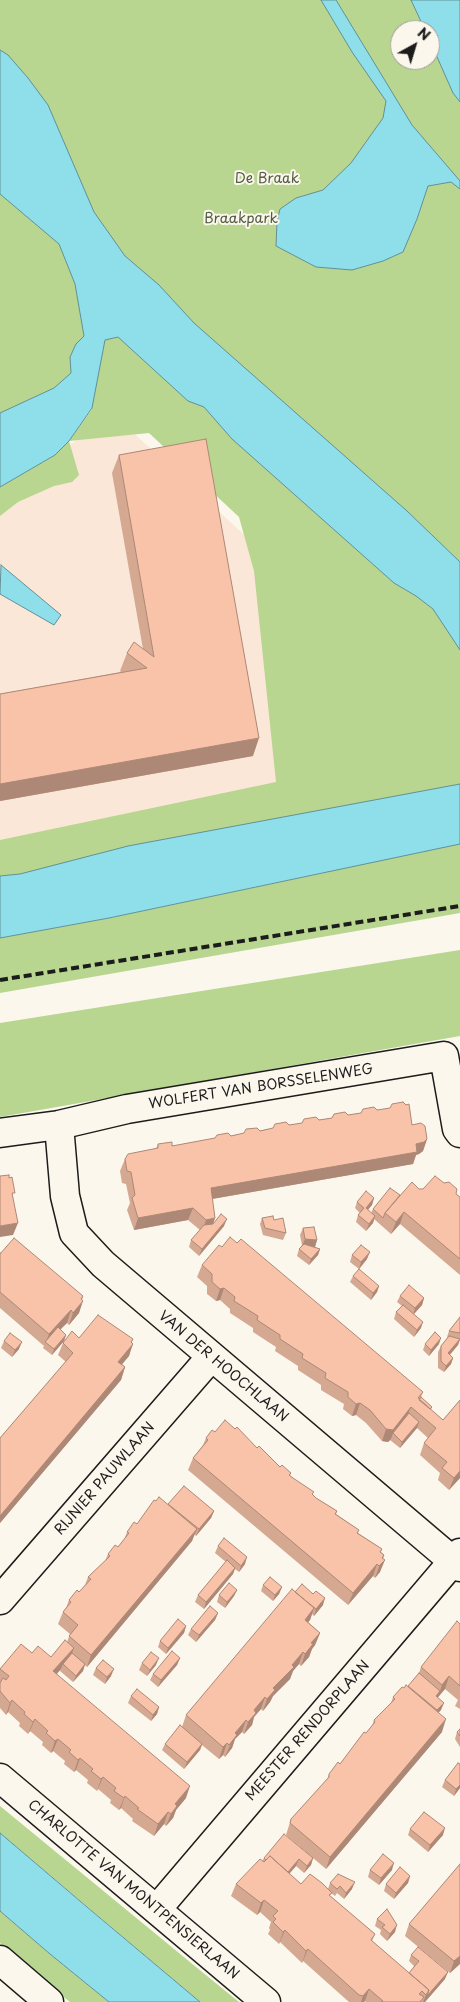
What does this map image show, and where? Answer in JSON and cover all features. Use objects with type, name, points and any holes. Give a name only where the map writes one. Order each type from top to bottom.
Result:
[{"type":"street","name":"WOLFERT VAN BORSSELENWEG","points":[[0,1133],[60,1125],[127,1108],[452,1055],[457,1129],[460,1134]]},
{"type":"street","name":"VAN DER HOOCHLAAN","points":[[60,1125],[65,1196],[74,1232],[103,1264],[211,1357],[458,1561]]},
{"type":"street","name":"RIJNIER PAUWLAAN","points":[[0,1600],[211,1357]]},
{"type":"street","name":"MEESTER RENDORPLAAN","points":[[157,1909],[458,1561]]},
{"type":"street","name":"CHARLOTTE VAN MONTPENSIERLAAN","points":[[0,1778],[266,2002]]},
{"type":"street","points":[[0,1960],[48,2002]]},
{"type":"shaded area","points":[[114,415],[252,542],[316,880],[0,916],[0,492]]},
{"type":"green space","name":"Braakpark","points":[[0,0],[460,0],[460,913],[0,993],[0,938],[109,918],[328,872],[0,876],[0,840],[276,782],[254,571],[239,517],[149,433],[69,441],[92,409],[0,428]]},
{"type":"green space","points":[[69,441],[79,475],[72,482],[54,486],[18,502],[0,516],[0,487],[55,455]]},
{"type":"green space","points":[[460,950],[460,1036],[0,1117],[0,1023]]},
{"type":"green space","points":[[0,1806],[239,2002],[200,2002],[0,1833]]},
{"type":"green space","points":[[0,1911],[109,2002],[70,2002],[30,1970],[0,1943]]},
{"type":"water","points":[[321,0],[336,0],[412,125],[460,181],[460,189],[451,182],[428,186],[403,252],[383,261],[352,270],[316,267],[276,246],[277,222],[280,209],[296,198],[323,190],[351,163],[383,118],[386,101],[352,52]]},
{"type":"water","points":[[411,0],[460,0],[460,102],[453,93],[440,64],[440,20],[420,20]]},
{"type":"water","points":[[0,50],[8,55],[48,105],[94,212],[125,256],[159,285],[194,323],[407,511],[460,562],[460,650],[433,609],[394,583],[232,439],[204,407],[188,401],[118,337],[105,340],[92,408],[69,441],[55,455],[0,487],[0,413],[54,388],[71,373],[70,357],[76,344],[84,336],[75,284],[59,244],[0,194]]},
{"type":"water","points":[[1,565],[61,615],[54,625],[0,594]]},
{"type":"water","points":[[460,784],[460,844],[109,918],[0,938],[0,876],[20,874],[128,846]]},
{"type":"water","points":[[0,1833],[200,2002],[109,2002],[50,1954],[0,1911]]},
{"type":"building","points":[[206,439],[259,738],[0,784],[0,694],[147,668],[127,653],[134,642],[154,657],[119,455]]},
{"type":"building","points":[[403,1102],[406,1105],[409,1104],[412,1125],[421,1123],[425,1126],[427,1139],[416,1144],[417,1152],[211,1188],[215,1218],[206,1220],[193,1208],[138,1218],[132,1198],[135,1195],[131,1172],[127,1171],[125,1159],[128,1154],[158,1148],[158,1144],[172,1142],[172,1146],[215,1138],[217,1135],[228,1133],[231,1136],[244,1133],[246,1129],[257,1128],[260,1131],[273,1128],[275,1124],[286,1122],[289,1125],[302,1123],[304,1119],[316,1117],[319,1120],[332,1118],[334,1114],[345,1112],[348,1115],[361,1113],[363,1109],[374,1107],[377,1110],[390,1108],[392,1104]]},
{"type":"building","points":[[9,1175],[9,1178],[12,1177],[15,1193],[12,1193],[18,1223],[0,1226],[0,1176]]},
{"type":"building","points":[[435,1176],[444,1183],[449,1182],[457,1189],[456,1194],[460,1197],[460,1259],[404,1212],[396,1222],[385,1213],[412,1182],[419,1189],[423,1189]]},
{"type":"building","points":[[390,1188],[400,1195],[383,1218],[373,1209]]},
{"type":"building","points":[[366,1191],[374,1198],[366,1208],[375,1216],[369,1224],[358,1215],[364,1208],[357,1202]]},
{"type":"building","points":[[221,1214],[227,1219],[202,1249],[191,1240],[204,1225],[213,1224]]},
{"type":"building","points":[[273,1216],[274,1220],[283,1218],[286,1233],[265,1228],[262,1218]]},
{"type":"building","points":[[314,1227],[317,1240],[305,1239],[303,1228]]},
{"type":"building","points":[[230,1237],[237,1243],[241,1239],[423,1392],[418,1398],[443,1420],[460,1400],[460,1471],[454,1478],[442,1468],[447,1462],[424,1443],[436,1428],[411,1407],[393,1430],[386,1429],[370,1410],[360,1403],[356,1404],[348,1397],[348,1392],[325,1378],[326,1373],[302,1358],[303,1354],[280,1339],[280,1335],[257,1320],[258,1316],[234,1301],[235,1297],[224,1288],[220,1289],[212,1282],[212,1274],[202,1265],[219,1245],[222,1247]]},
{"type":"building","points":[[14,1238],[83,1296],[81,1299],[83,1301],[73,1313],[71,1310],[49,1334],[0,1292],[0,1254]]},
{"type":"building","points":[[304,1244],[320,1249],[311,1259],[299,1249]]},
{"type":"building","points":[[361,1245],[370,1252],[361,1262],[352,1255]]},
{"type":"building","points":[[359,1269],[379,1286],[373,1293],[353,1276]]},
{"type":"building","points":[[409,1285],[424,1298],[415,1308],[400,1296]]},
{"type":"building","points":[[403,1305],[423,1322],[417,1330],[396,1312]]},
{"type":"building","points":[[98,1315],[133,1339],[131,1342],[133,1344],[118,1362],[125,1367],[0,1516],[0,1438],[73,1353],[63,1343],[72,1331],[79,1338]]},
{"type":"building","points":[[460,1317],[460,1333],[449,1331]]},
{"type":"building","points":[[58,1327],[66,1335],[54,1349],[45,1342]]},
{"type":"building","points":[[435,1332],[441,1338],[431,1350],[425,1344]]},
{"type":"building","points":[[10,1333],[22,1342],[15,1350],[4,1341]]},
{"type":"building","points":[[449,1336],[460,1339],[448,1353],[453,1358],[446,1366],[441,1361],[441,1346]]},
{"type":"building","points":[[421,1397],[432,1407],[430,1409],[419,1400]]},
{"type":"building","points":[[409,1413],[419,1422],[402,1442],[393,1433]]},
{"type":"building","points":[[225,1420],[235,1429],[237,1427],[257,1448],[259,1446],[280,1467],[282,1465],[291,1473],[289,1475],[314,1492],[312,1494],[316,1498],[337,1511],[335,1514],[359,1530],[357,1533],[382,1549],[380,1552],[384,1555],[382,1558],[385,1560],[379,1566],[377,1564],[353,1593],[193,1458],[208,1440],[206,1438],[212,1430],[215,1432]]},
{"type":"building","points":[[184,1486],[214,1511],[199,1529],[168,1504]]},
{"type":"building","points":[[159,1497],[197,1529],[91,1655],[69,1636],[78,1625],[63,1612],[77,1590],[79,1592],[91,1579],[88,1577],[110,1556],[108,1554],[115,1545],[118,1547],[129,1533],[127,1532],[134,1522],[137,1524],[154,1500],[156,1501]]},
{"type":"building","points":[[224,1538],[247,1557],[241,1566],[218,1546]]},
{"type":"building","points":[[227,1560],[235,1568],[206,1602],[198,1595]]},
{"type":"building","points":[[270,1577],[282,1587],[275,1595],[263,1585]]},
{"type":"building","points":[[229,1583],[237,1590],[227,1602],[219,1595]]},
{"type":"building","points":[[302,1584],[313,1594],[316,1591],[325,1598],[316,1609],[295,1592]]},
{"type":"building","points":[[292,1589],[314,1608],[305,1620],[320,1633],[311,1643],[313,1644],[305,1654],[303,1652],[292,1665],[294,1667],[273,1688],[275,1690],[267,1699],[265,1697],[254,1710],[256,1713],[248,1722],[246,1720],[235,1733],[237,1735],[229,1745],[227,1743],[223,1747],[186,1715]]},
{"type":"building","points":[[210,1606],[218,1613],[199,1635],[191,1629]]},
{"type":"building","points":[[178,1619],[186,1626],[168,1648],[160,1641]]},
{"type":"building","points":[[457,1621],[460,1624],[460,1686],[449,1676],[442,1685],[421,1667]]},
{"type":"building","points":[[65,1640],[74,1648],[53,1671],[190,1786],[175,1804],[177,1806],[171,1814],[168,1812],[158,1824],[137,1809],[139,1808],[125,1796],[124,1798],[114,1791],[116,1788],[103,1777],[101,1779],[91,1771],[93,1769],[80,1758],[78,1760],[69,1752],[71,1750],[58,1739],[55,1741],[46,1733],[48,1731],[35,1719],[33,1722],[12,1700],[10,1703],[0,1691],[0,1683],[3,1678],[6,1680],[9,1676],[0,1669],[21,1644],[32,1653],[38,1646],[51,1657]]},
{"type":"building","points":[[172,1651],[180,1658],[161,1680],[153,1674]]},
{"type":"building","points":[[151,1652],[159,1658],[150,1670],[142,1663]]},
{"type":"building","points":[[72,1653],[85,1664],[76,1676],[63,1664]]},
{"type":"building","points":[[103,1660],[114,1669],[107,1677],[96,1668]]},
{"type":"building","points":[[419,1673],[440,1691],[436,1696],[444,1703],[437,1710],[408,1686]]},
{"type":"building","points":[[406,1685],[446,1719],[330,1857],[290,1823],[291,1819],[329,1777],[329,1774],[338,1762],[340,1764],[364,1732],[366,1733],[375,1722],[374,1720],[395,1699],[393,1697]]},
{"type":"building","points":[[137,1689],[159,1707],[153,1715],[131,1696]]},
{"type":"building","points":[[180,1725],[202,1744],[187,1762],[165,1744]]},
{"type":"building","points":[[458,1763],[460,1764],[460,1785],[456,1789],[445,1780]]},
{"type":"building","points":[[424,1812],[445,1828],[430,1845],[410,1829]]},
{"type":"building","points":[[284,1834],[313,1858],[307,1866],[299,1859],[288,1872],[270,1856],[266,1860],[264,1858]]},
{"type":"building","points":[[383,1854],[394,1863],[381,1878],[370,1870]]},
{"type":"building","points":[[270,1856],[301,1884],[310,1874],[332,1893],[329,1895],[375,1934],[371,1940],[429,1990],[426,1995],[422,1991],[419,1994],[424,1997],[420,2002],[381,2002],[383,2001],[369,1989],[363,1996],[359,1995],[308,1949],[306,1951],[285,1930],[283,1932],[273,1922],[276,1919],[273,1916],[278,1911],[264,1900],[261,1903],[236,1884],[260,1859],[264,1862]]},
{"type":"building","points":[[460,1864],[460,1956],[454,1961],[409,1924]]},
{"type":"building","points":[[400,1867],[410,1876],[396,1893],[386,1884]]},
{"type":"building","points":[[338,1874],[355,1882],[346,1893],[340,1886],[337,1889],[330,1883]]},
{"type":"building","points":[[387,1909],[397,1925],[390,1934],[382,1927],[385,1925],[377,1919]]},
{"type":"building","points":[[418,1947],[448,1972],[427,1996],[429,1990],[409,1973],[419,1961],[411,1955]]},
{"type":"railway","points":[[0,980],[460,906]]},
{"type":"park label","name":"De Braak","points":[[267,179]]}]
